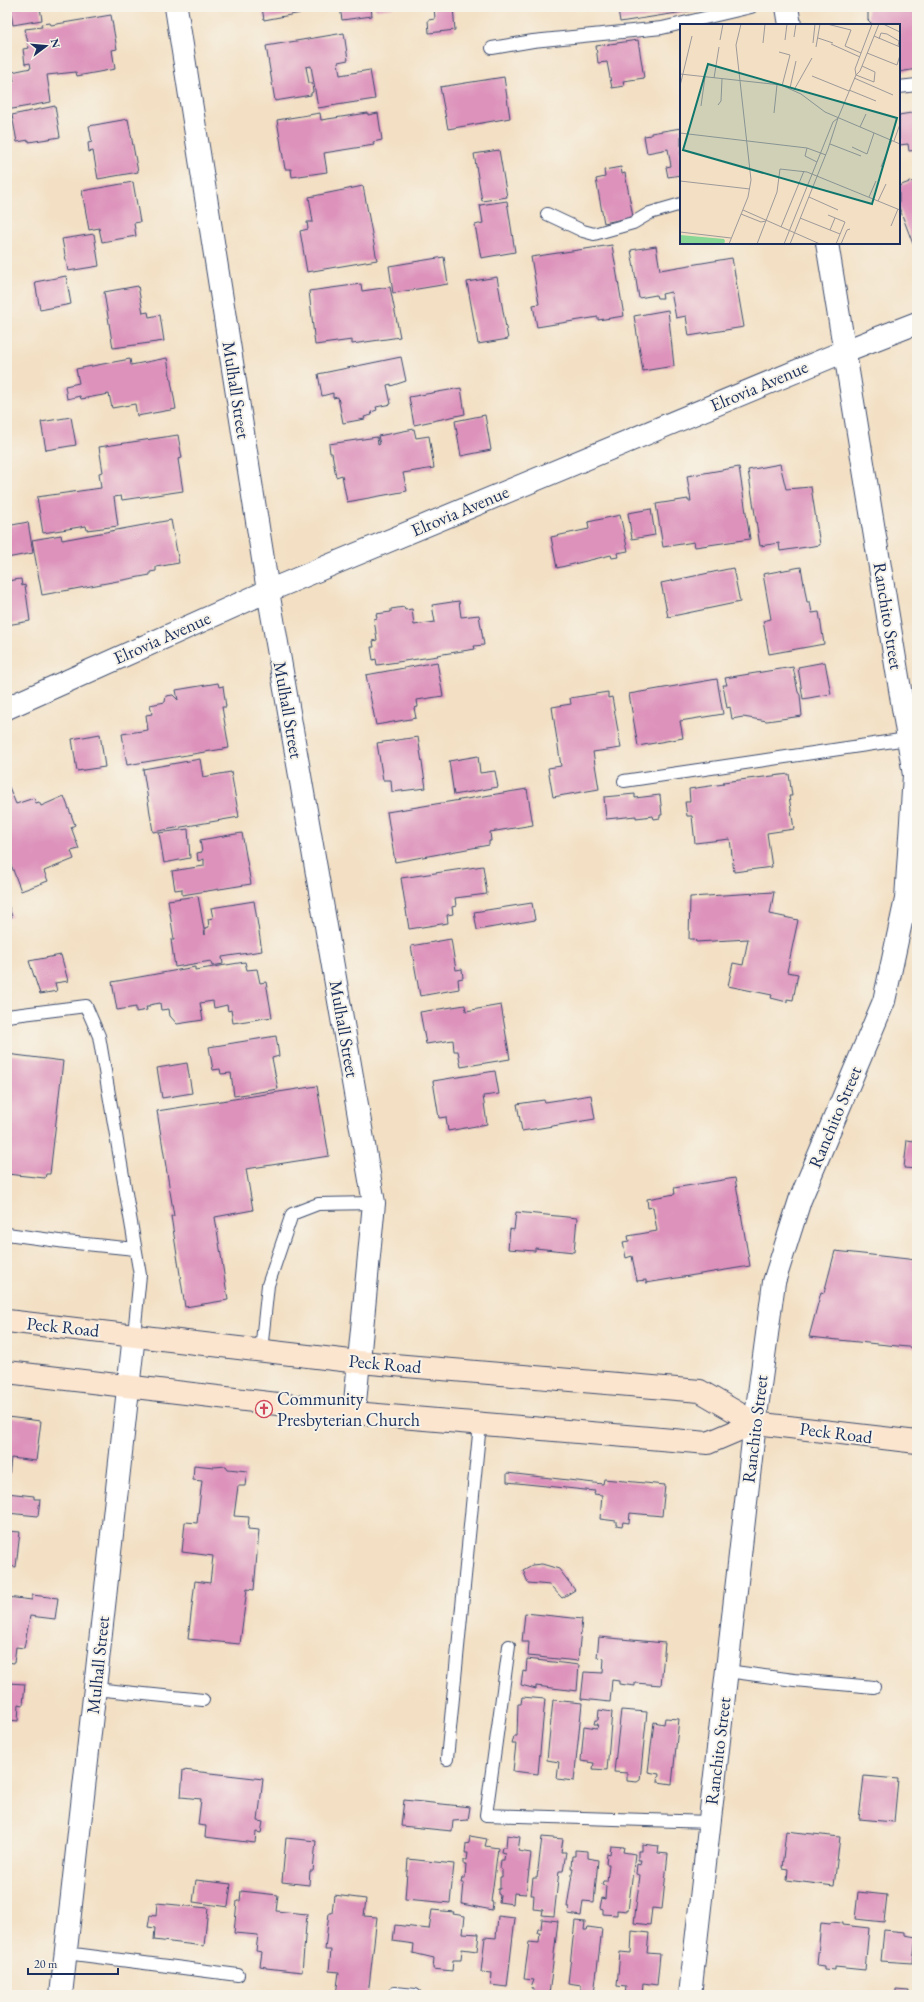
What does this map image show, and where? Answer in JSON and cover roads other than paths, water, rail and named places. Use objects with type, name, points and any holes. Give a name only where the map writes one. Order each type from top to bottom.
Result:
[{"type":"main road","name":"Peck Road","points":[[7,1321],[359,1362],[700,1391],[755,1423],[917,1442]]},
{"type":"main road","name":"Peck Road","points":[[7,1372],[354,1413],[708,1443],[755,1423]]},
{"type":"street","name":"Mulhall Street","points":[[176,7],[268,591],[374,1203],[354,1413]]},
{"type":"street","points":[[787,7],[790,24]]},
{"type":"street","name":"Ranchito Street","points":[[690,1995],[755,1423],[774,1282],[800,1200],[884,1001],[910,918],[906,900],[913,869],[914,775],[827,244]]},
{"type":"street","name":"Elrovia Avenue","points":[[7,708],[268,591],[845,351],[917,323]]},
{"type":"street","name":"Mulhall Street","points":[[61,1995],[134,1335]]},
{"type":"lane","points":[[492,48],[533,41],[662,28],[751,7]]},
{"type":"lane","points":[[900,87],[917,85]]},
{"type":"lane","points":[[547,214],[577,229],[594,234],[633,223],[650,213],[680,204]]},
{"type":"lane","points":[[624,781],[908,739]]},
{"type":"lane","points":[[7,1016],[86,1006],[99,1036],[140,1275],[134,1335]]},
{"type":"lane","points":[[261,1350],[268,1285],[292,1214],[318,1204],[374,1203]]},
{"type":"lane","points":[[7,1234],[135,1249]]},
{"type":"lane","points":[[447,1759],[480,1424]]},
{"type":"lane","points":[[508,1646],[486,1815],[710,1822]]},
{"type":"lane","points":[[727,1671],[794,1680],[874,1687]]},
{"type":"lane","points":[[95,1688],[203,1700]]},
{"type":"lane","points":[[66,1953],[238,1975]]},
{"type":"lane","points":[[395,1993],[415,1995]]},
{"type":"place","name":"Community Presbyterian Church","points":[[264,1409]]}]
